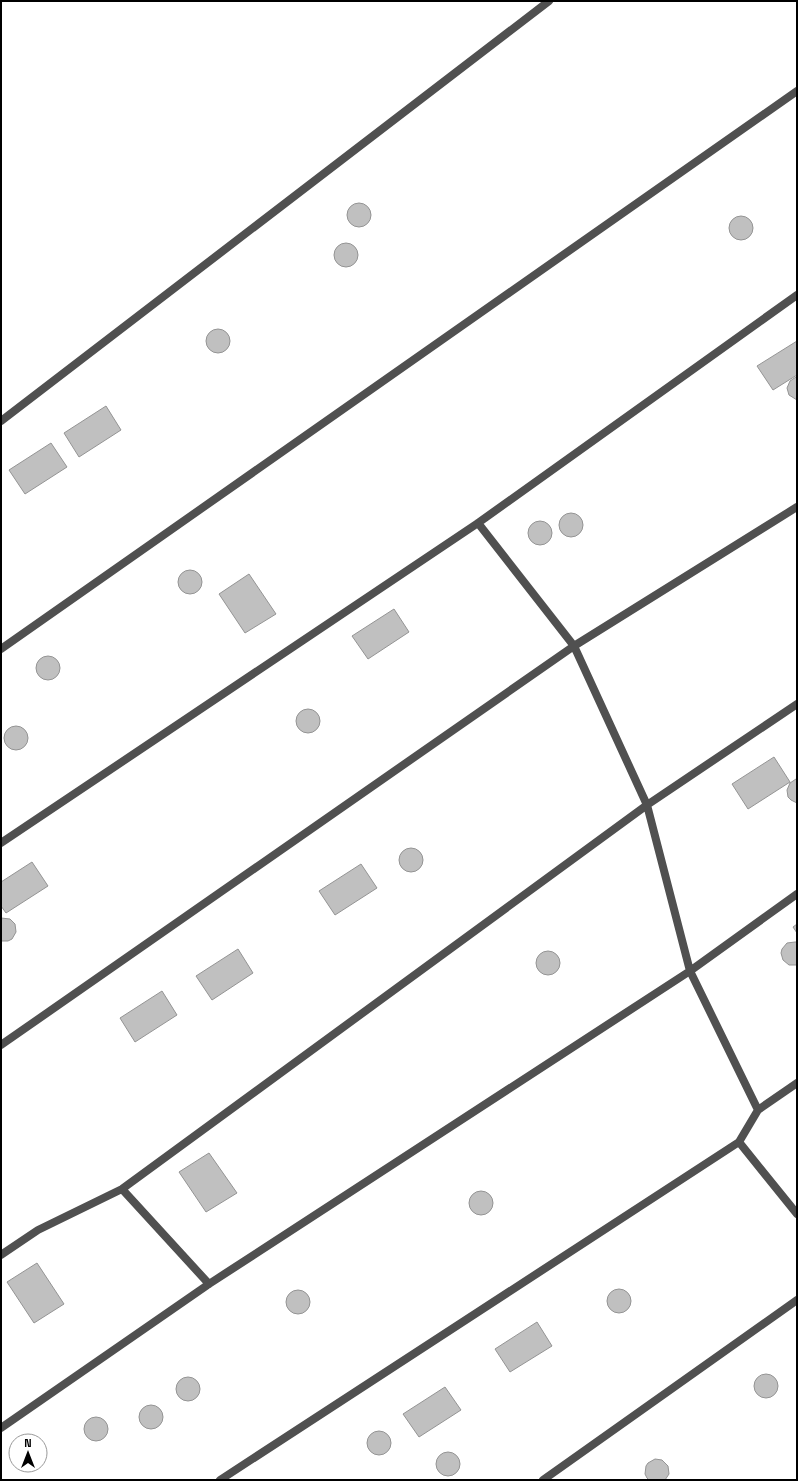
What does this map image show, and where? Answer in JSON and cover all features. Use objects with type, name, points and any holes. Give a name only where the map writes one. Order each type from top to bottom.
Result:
[{"type":"street","points":[[1,421],[550,1]]},
{"type":"street","points":[[1,649],[797,91]]},
{"type":"street","points":[[1,843],[478,523],[797,295]]},
{"type":"street","points":[[1,1045],[574,646],[797,507]]},
{"type":"street","points":[[478,523],[574,646],[647,805],[690,971],[758,1110]]},
{"type":"street","points":[[1,1255],[38,1230],[122,1189],[647,805],[797,704]]},
{"type":"street","points":[[1,1428],[209,1284],[690,971],[797,894]]},
{"type":"street","points":[[220,1480],[739,1142],[758,1110],[797,1083]]},
{"type":"street","points":[[739,1142],[797,1214]]},
{"type":"street","points":[[122,1189],[209,1284]]},
{"type":"street","points":[[543,1480],[797,1300]]},
{"type":"building","points":[[359,203],[364,204],[370,210],[370,220],[364,226],[359,227],[354,226],[348,220],[347,215],[348,210],[354,204]]},
{"type":"building","points":[[741,216],[746,217],[752,223],[752,233],[746,239],[741,240],[736,239],[730,233],[729,228],[730,223],[736,217]]},
{"type":"building","points":[[346,243],[351,244],[357,250],[357,260],[351,266],[346,267],[341,266],[335,260],[334,255],[335,250],[341,244]]},
{"type":"building","points":[[218,329],[223,330],[229,336],[229,346],[223,352],[218,353],[213,352],[207,346],[206,341],[207,336],[213,330]]},
{"type":"building","points":[[797,341],[797,375],[773,390],[757,366]]},
{"type":"building","points":[[796,377],[797,400],[789,395],[787,388],[790,381]]},
{"type":"building","points":[[106,406],[121,430],[79,457],[64,433]]},
{"type":"building","points":[[51,443],[67,467],[25,494],[9,470]]},
{"type":"building","points":[[571,513],[576,514],[582,520],[582,530],[576,536],[571,537],[566,536],[560,530],[559,525],[560,520],[566,514]]},
{"type":"building","points":[[540,521],[545,522],[551,528],[551,538],[545,544],[540,545],[535,544],[529,538],[528,533],[529,528],[535,522]]},
{"type":"building","points":[[190,570],[195,571],[201,577],[201,587],[195,593],[190,594],[185,593],[179,587],[178,582],[179,577],[185,571]]},
{"type":"building","points":[[249,574],[276,614],[245,633],[219,594]]},
{"type":"building","points":[[394,609],[409,632],[368,659],[352,636]]},
{"type":"building","points":[[48,656],[53,657],[59,663],[59,673],[53,679],[48,680],[43,679],[37,673],[36,668],[37,663],[43,657]]},
{"type":"building","points":[[308,709],[313,710],[319,716],[319,726],[313,732],[308,733],[303,732],[297,726],[296,721],[297,716],[303,710]]},
{"type":"building","points":[[16,726],[21,727],[27,733],[27,743],[21,749],[16,750],[11,749],[5,743],[4,738],[5,733],[11,727]]},
{"type":"building","points":[[774,757],[790,782],[748,809],[732,784]]},
{"type":"building","points":[[796,779],[797,803],[788,797],[787,790],[790,783]]},
{"type":"building","points":[[411,848],[416,849],[422,855],[422,865],[416,871],[411,872],[406,871],[400,865],[399,860],[400,855],[406,849]]},
{"type":"building","points":[[32,862],[48,886],[6,913],[1,906],[1,882]]},
{"type":"building","points":[[361,864],[377,888],[335,915],[319,891]]},
{"type":"building","points":[[1,918],[10,919],[15,924],[16,932],[12,939],[8,941],[1,941]]},
{"type":"building","points":[[797,924],[797,933],[793,927]]},
{"type":"building","points":[[797,942],[797,965],[789,965],[783,960],[781,953],[782,949],[787,943]]},
{"type":"building","points":[[238,949],[253,973],[212,1000],[196,976]]},
{"type":"building","points":[[548,951],[553,952],[559,958],[559,968],[553,974],[548,975],[543,974],[537,968],[536,963],[537,958],[543,952]]},
{"type":"building","points":[[162,991],[177,1015],[135,1042],[120,1018]]},
{"type":"building","points":[[209,1153],[237,1193],[206,1212],[179,1172]]},
{"type":"building","points":[[481,1191],[486,1192],[492,1198],[492,1208],[486,1214],[481,1215],[476,1214],[470,1208],[469,1203],[470,1198],[476,1192]]},
{"type":"building","points":[[37,1263],[64,1304],[34,1323],[7,1282]]},
{"type":"building","points":[[619,1289],[624,1290],[630,1296],[630,1306],[624,1312],[619,1313],[614,1312],[608,1306],[607,1301],[608,1296],[614,1290]]},
{"type":"building","points":[[298,1290],[303,1291],[309,1297],[309,1307],[303,1313],[298,1314],[293,1313],[287,1307],[286,1302],[287,1297],[293,1291]]},
{"type":"building","points":[[537,1322],[552,1346],[510,1372],[495,1349]]},
{"type":"building","points":[[766,1374],[771,1375],[777,1381],[777,1391],[771,1397],[766,1398],[761,1397],[755,1391],[754,1386],[755,1381],[761,1375]]},
{"type":"building","points":[[188,1377],[193,1378],[199,1384],[199,1394],[193,1400],[188,1401],[183,1400],[177,1394],[176,1389],[177,1384],[183,1378]]},
{"type":"building","points":[[445,1387],[461,1410],[419,1437],[403,1414]]},
{"type":"building","points":[[151,1405],[156,1406],[162,1412],[162,1422],[156,1428],[151,1429],[146,1428],[140,1422],[139,1417],[140,1412],[146,1406]]},
{"type":"building","points":[[96,1417],[101,1418],[107,1424],[107,1434],[101,1440],[96,1441],[91,1440],[85,1434],[84,1429],[85,1424],[91,1418]]},
{"type":"building","points":[[379,1431],[384,1432],[390,1438],[390,1448],[384,1454],[379,1455],[374,1454],[368,1448],[367,1443],[368,1438],[374,1432]]},
{"type":"building","points":[[448,1452],[453,1453],[459,1459],[459,1469],[453,1475],[448,1476],[443,1475],[437,1469],[436,1464],[437,1459],[443,1453]]},
{"type":"building","points":[[655,1459],[662,1460],[668,1466],[669,1474],[665,1480],[649,1480],[645,1474],[648,1463]]}]
